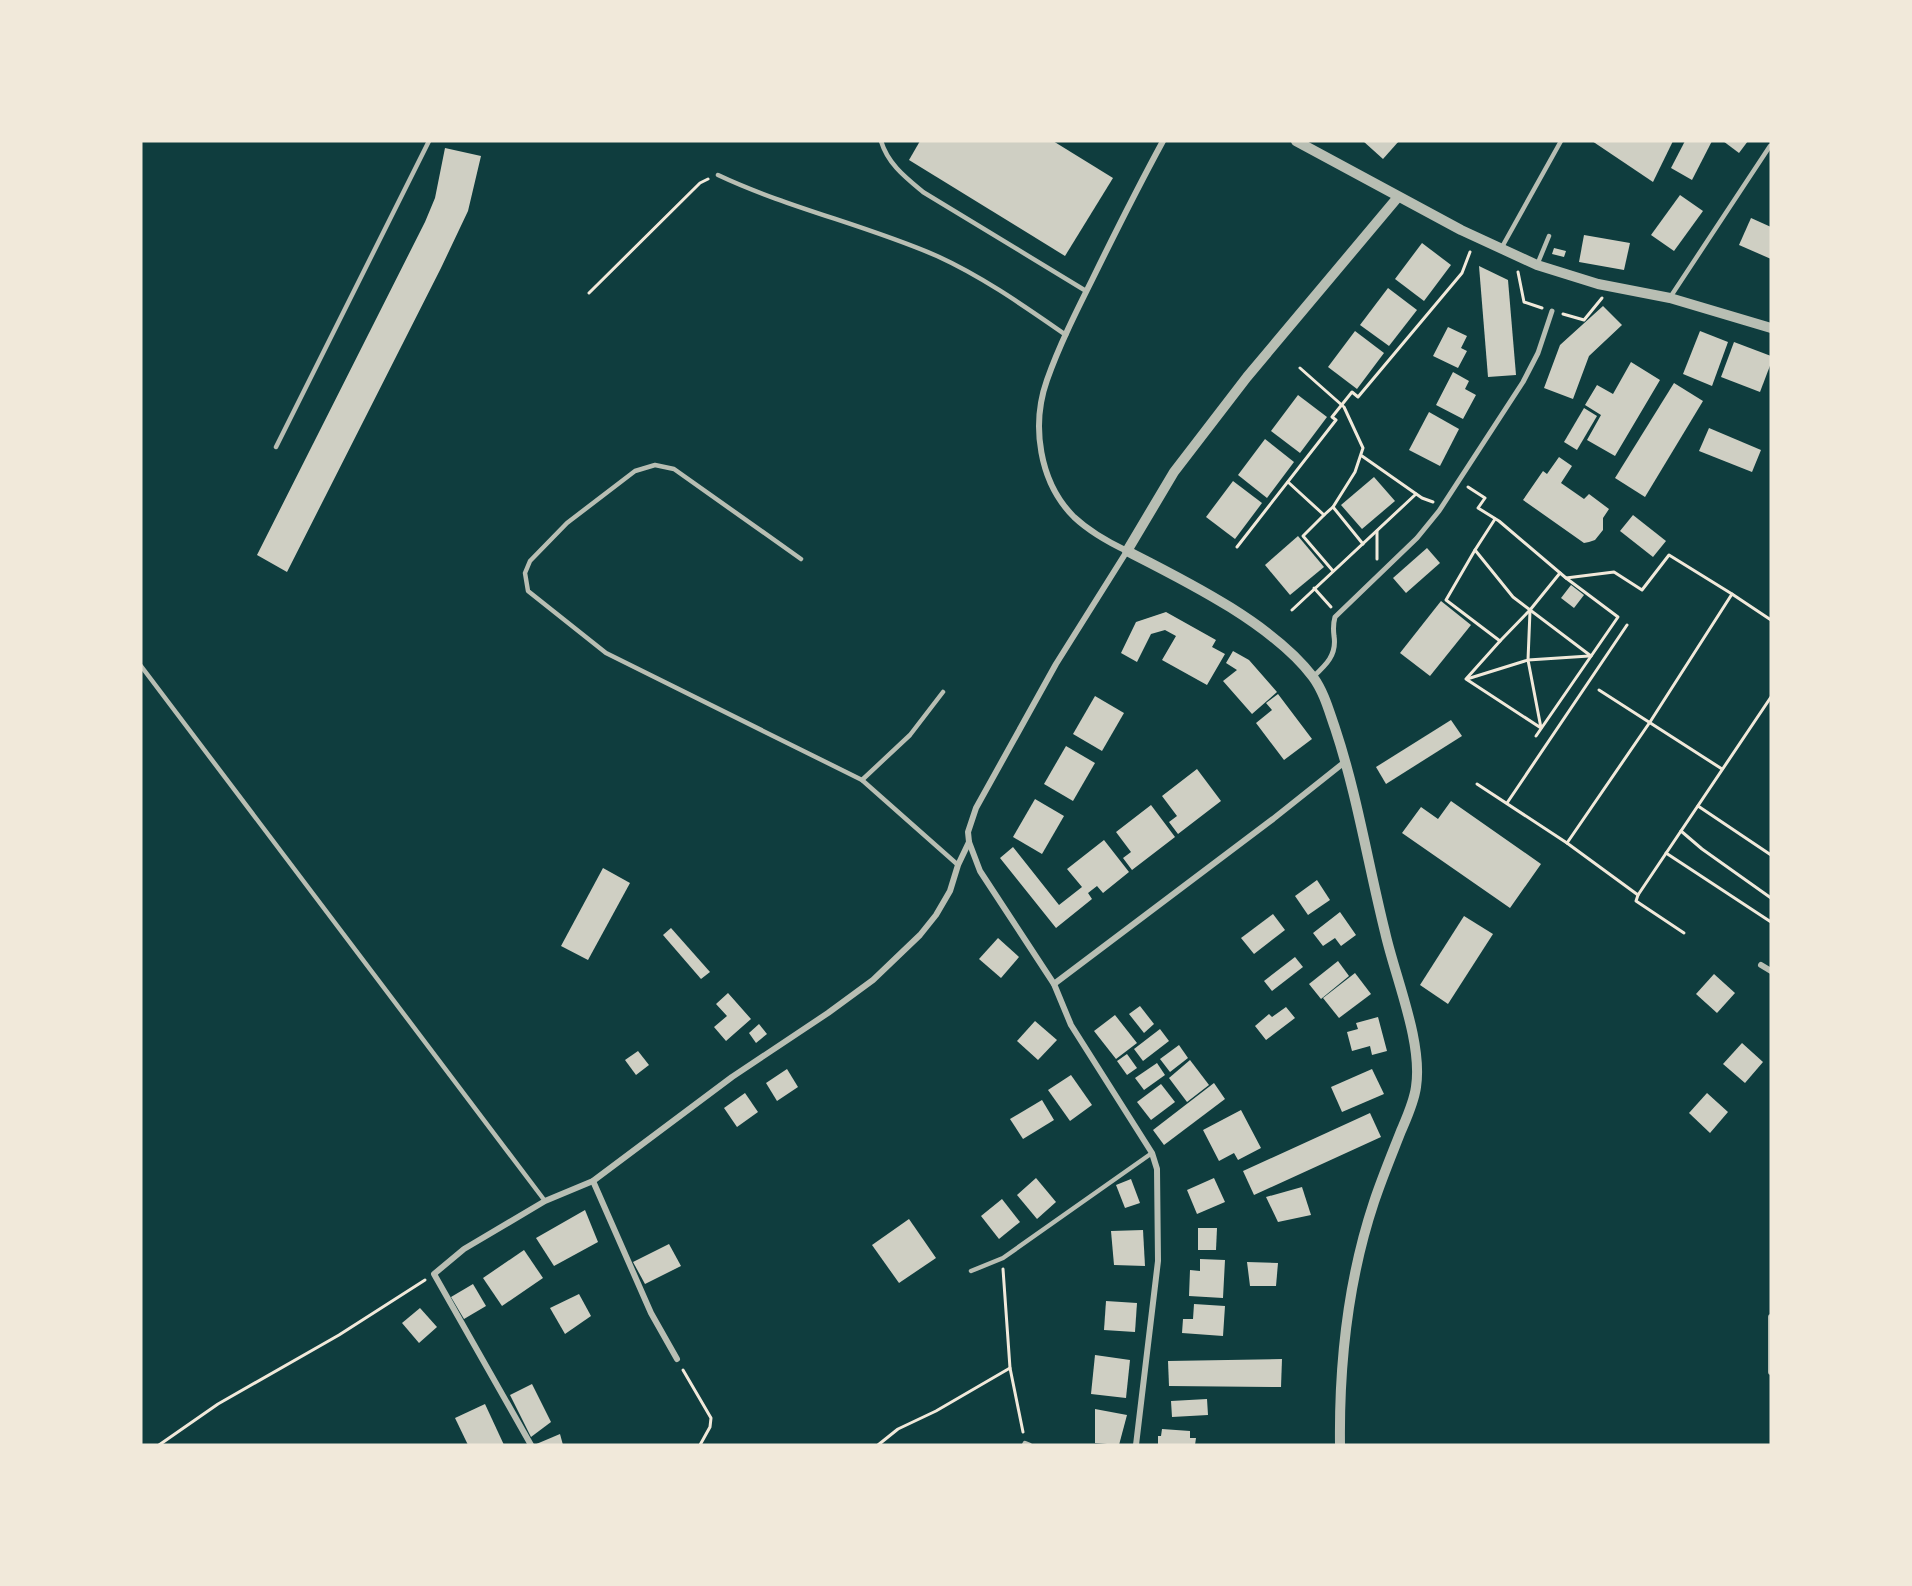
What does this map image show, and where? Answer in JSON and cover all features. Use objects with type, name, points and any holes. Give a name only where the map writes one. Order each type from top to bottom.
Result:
[{"type":"street","points":[[1163,141],[1086,291],[1046,381],[1040,406],[1040,443],[1047,472],[1056,493],[1073,516],[1101,538],[1203,592],[1267,632],[1291,653],[1313,677],[1324,695],[1346,761],[1386,936],[1412,1036],[1416,1061],[1416,1088],[1374,1202],[1359,1260],[1343,1353],[1340,1445]]},
{"type":"street","points":[[1296,141],[1398,198],[1537,265],[1598,284],[1670,298],[1771,328]]},
{"type":"street","points":[[1136,1445],[1158,1261],[1157,1168],[1152,1153],[1071,1025],[1054,984],[985,880],[969,842],[968,832],[994,774],[1056,664],[1128,551],[1174,472],[1247,378],[1398,198]]},
{"type":"street","points":[[1313,677],[1327,665],[1333,654],[1335,637],[1332,626],[1337,614],[1417,538],[1460,481],[1523,382],[1538,353],[1552,311]]},
{"type":"street","points":[[1054,984],[1274,819],[1346,761]]},
{"type":"street","points":[[531,1445],[434,1274],[464,1249],[545,1201],[593,1181],[732,1077],[873,980],[936,915],[950,891],[958,865],[969,842]]},
{"type":"street","points":[[1761,965],[1771,971]]},
{"type":"street","points":[[593,1181],[651,1313],[677,1359]]},
{"type":"street","points":[[1771,1317],[1771,1372]]},
{"type":"lane","points":[[276,447],[429,141]]},
{"type":"lane","points":[[881,141],[885,154],[903,176],[923,192],[1086,291]]},
{"type":"lane","points":[[1501,249],[1561,141]]},
{"type":"lane","points":[[1670,298],[1770,146]]},
{"type":"lane","points":[[718,175],[749,190],[935,255],[972,273],[1066,334]]},
{"type":"lane","points":[[1537,265],[1548,236]]},
{"type":"lane","points":[[801,559],[674,469],[655,465],[635,471],[567,523],[530,561],[525,573],[528,591],[606,653],[862,780],[958,865]]},
{"type":"lane","points":[[141,666],[545,1201]]},
{"type":"lane","points":[[862,780],[910,735],[943,692]]},
{"type":"lane","points":[[971,1271],[1003,1258],[1152,1153]]},
{"type":"path","points":[[589,293],[700,183],[718,175]]},
{"type":"path","points":[[1237,547],[1336,420],[1332,417],[1341,405],[1352,392],[1358,397],[1462,273],[1470,252]]},
{"type":"path","points":[[1300,368],[1341,405],[1363,448],[1355,472],[1333,507],[1304,536],[1333,571]]},
{"type":"path","points":[[1362,456],[1431,502]]},
{"type":"path","points":[[1460,481],[1485,498],[1478,508],[1496,519],[1566,578],[1618,617],[1536,736]]},
{"type":"path","points":[[1288,482],[1324,515]]},
{"type":"path","points":[[1292,610],[1416,494]]},
{"type":"path","points":[[1333,507],[1364,544]]},
{"type":"path","points":[[1496,519],[1446,600],[1500,641]]},
{"type":"path","points":[[1376,576],[1377,531]]},
{"type":"path","points":[[1475,550],[1513,597],[1591,656]]},
{"type":"path","points":[[1566,578],[1614,572],[1642,590],[1669,555],[1771,620]]},
{"type":"path","points":[[1466,679],[1530,610],[1560,573]]},
{"type":"path","points":[[1314,588],[1337,614]]},
{"type":"path","points":[[1567,843],[1650,723],[1732,594]]},
{"type":"path","points":[[1530,610],[1528,660],[1542,728]]},
{"type":"path","points":[[1507,803],[1627,625]]},
{"type":"path","points":[[1466,679],[1528,660],[1591,656]]},
{"type":"path","points":[[1466,679],[1542,728]]},
{"type":"path","points":[[1599,690],[1722,770]]},
{"type":"path","points":[[1684,933],[1636,901],[1638,895],[1771,697]]},
{"type":"path","points":[[1477,784],[1567,843],[1638,895]]},
{"type":"path","points":[[1698,806],[1771,855]]},
{"type":"path","points":[[1681,831],[1702,849],[1771,898]]},
{"type":"path","points":[[1666,852],[1771,922]]},
{"type":"path","points":[[1003,1258],[1010,1368],[1027,1444]]},
{"type":"path","points":[[159,1445],[219,1404],[339,1335],[434,1274]]},
{"type":"path","points":[[677,1359],[711,1418],[710,1426],[700,1445]]},
{"type":"path","points":[[878,1445],[898,1429],[936,1411],[1010,1368]]},
{"type":"building","points":[[920,141],[1053,141],[1113,178],[1065,256],[909,160]]},
{"type":"building","points":[[1363,141],[1399,141],[1383,159]]},
{"type":"building","points":[[1592,141],[1673,141],[1653,182]]},
{"type":"building","points":[[1685,141],[1712,141],[1692,180],[1671,168]]},
{"type":"building","points":[[1723,141],[1748,141],[1739,153]]},
{"type":"building","points":[[445,148],[481,156],[468,211],[287,572],[257,555],[425,222],[435,198]]},
{"type":"building","points":[[1680,195],[1703,211],[1674,251],[1651,235]]},
{"type":"building","points":[[1751,218],[1771,227],[1771,259],[1739,245]]},
{"type":"building","points":[[1584,235],[1630,243],[1624,270],[1579,262]]},
{"type":"building","points":[[1422,243],[1451,265],[1424,301],[1395,279]]},
{"type":"building","points":[[1554,248],[1566,251],[1564,257],[1552,254]]},
{"type":"building","points":[[1479,266],[1508,280],[1516,375],[1488,377]]},
{"type":"building","points":[[1388,288],[1417,310],[1389,346],[1360,325]]},
{"type":"building","points":[[1603,306],[1622,325],[1589,356],[1573,399],[1544,388],[1560,345]]},
{"type":"building","points":[[1448,327],[1467,336],[1461,348],[1467,351],[1458,368],[1433,356]]},
{"type":"building","points":[[1355,331],[1384,353],[1357,389],[1328,367]]},
{"type":"building","points":[[1700,331],[1728,342],[1712,386],[1683,374]]},
{"type":"building","points":[[1734,342],[1771,356],[1771,363],[1760,392],[1721,377]]},
{"type":"building","points":[[1631,362],[1660,380],[1615,456],[1587,440],[1601,415],[1585,405],[1597,385],[1613,394]]},
{"type":"building","points":[[1453,372],[1469,381],[1465,389],[1476,395],[1463,419],[1436,405]]},
{"type":"building","points":[[1674,383],[1703,401],[1645,497],[1615,478]]},
{"type":"building","points":[[1298,395],[1327,417],[1300,453],[1271,431]]},
{"type":"building","points":[[1584,408],[1597,416],[1577,450],[1564,442]]},
{"type":"building","points":[[1429,412],[1459,429],[1440,466],[1409,450]]},
{"type":"building","points":[[1709,428],[1761,450],[1752,472],[1699,451]]},
{"type":"building","points":[[1265,439],[1294,462],[1267,498],[1238,475]]},
{"type":"building","points":[[1559,457],[1572,466],[1561,483],[1584,499],[1589,494],[1609,509],[1603,518],[1603,530],[1595,540],[1584,543],[1523,500],[1543,471],[1547,474]]},
{"type":"building","points":[[1374,477],[1395,501],[1362,529],[1341,505]]},
{"type":"building","points":[[1233,481],[1262,503],[1235,539],[1206,517]]},
{"type":"building","points":[[1633,515],[1666,541],[1653,557],[1620,531]]},
{"type":"building","points":[[1298,536],[1324,567],[1290,595],[1265,565]]},
{"type":"building","points":[[1427,548],[1440,563],[1406,593],[1393,578]]},
{"type":"building","points":[[1571,585],[1584,595],[1574,608],[1561,598]]},
{"type":"building","points":[[1441,601],[1471,625],[1430,676],[1400,653]]},
{"type":"building","points":[[1166,612],[1216,640],[1212,647],[1225,654],[1207,685],[1162,660],[1176,636],[1165,630],[1151,634],[1137,662],[1121,653],[1136,622]]},
{"type":"building","points":[[1233,651],[1249,660],[1277,692],[1252,714],[1223,681],[1237,670],[1226,663]]},
{"type":"building","points":[[1278,694],[1312,739],[1284,760],[1256,723],[1272,710],[1266,703]]},
{"type":"building","points":[[1095,696],[1124,713],[1102,751],[1073,734]]},
{"type":"building","points":[[1451,720],[1462,736],[1386,784],[1376,767]]},
{"type":"building","points":[[1066,746],[1095,763],[1073,801],[1044,784]]},
{"type":"building","points":[[1197,769],[1221,801],[1178,834],[1169,822],[1177,816],[1162,796]]},
{"type":"building","points":[[1035,799],[1064,816],[1042,854],[1013,837]]},
{"type":"building","points":[[1451,801],[1541,864],[1510,908],[1402,833],[1421,807],[1438,819]]},
{"type":"building","points":[[1151,805],[1175,837],[1132,870],[1123,858],[1131,852],[1116,832]]},
{"type":"building","points":[[1104,840],[1129,872],[1103,893],[1097,886],[1088,893],[1092,899],[1056,928],[1000,858],[1013,847],[1059,905],[1082,887],[1067,869]]},
{"type":"building","points":[[603,868],[630,883],[588,960],[561,946]]},
{"type":"building","points":[[1317,880],[1330,900],[1308,915],[1295,896]]},
{"type":"building","points":[[1340,912],[1356,935],[1341,946],[1335,938],[1323,946],[1313,933]]},
{"type":"building","points":[[1273,914],[1285,930],[1254,954],[1241,938]]},
{"type":"building","points":[[1464,916],[1493,934],[1448,1004],[1420,985]]},
{"type":"building","points":[[671,928],[710,972],[701,979],[663,935]]},
{"type":"building","points":[[998,938],[1019,957],[1001,978],[979,959]]},
{"type":"building","points":[[1295,957],[1303,967],[1272,991],[1264,981]]},
{"type":"building","points":[[1338,961],[1349,976],[1321,999],[1309,984]]},
{"type":"building","points":[[1355,973],[1371,994],[1339,1018],[1323,998]]},
{"type":"building","points":[[1714,974],[1735,993],[1717,1013],[1696,994]]},
{"type":"building","points":[[728,993],[751,1019],[726,1041],[714,1027],[727,1016],[716,1004]]},
{"type":"building","points":[[1140,1006],[1154,1024],[1144,1033],[1129,1014]]},
{"type":"building","points":[[1286,1007],[1295,1018],[1266,1040],[1255,1026],[1269,1014],[1272,1017]]},
{"type":"building","points":[[1115,1015],[1137,1043],[1116,1059],[1094,1031]]},
{"type":"building","points":[[1378,1017],[1387,1051],[1372,1055],[1370,1046],[1352,1051],[1347,1032],[1358,1029],[1356,1023]]},
{"type":"building","points":[[1035,1021],[1057,1040],[1038,1060],[1017,1041]]},
{"type":"building","points":[[759,1024],[767,1034],[756,1043],[749,1033]]},
{"type":"building","points":[[1160,1029],[1169,1041],[1143,1061],[1134,1049]]},
{"type":"building","points":[[1742,1043],[1763,1062],[1745,1083],[1723,1064]]},
{"type":"building","points":[[1179,1045],[1188,1058],[1170,1072],[1160,1059]]},
{"type":"building","points":[[638,1051],[649,1065],[636,1075],[625,1060]]},
{"type":"building","points":[[1127,1054],[1137,1068],[1127,1075],[1117,1061]]},
{"type":"building","points":[[1190,1060],[1209,1085],[1187,1102],[1169,1078]]},
{"type":"building","points":[[1157,1063],[1165,1075],[1144,1090],[1135,1078]]},
{"type":"building","points":[[787,1069],[798,1087],[777,1101],[766,1083]]},
{"type":"building","points":[[1372,1069],[1384,1094],[1342,1112],[1331,1087]]},
{"type":"building","points":[[1071,1075],[1092,1105],[1070,1121],[1048,1090]]},
{"type":"building","points":[[1214,1083],[1225,1099],[1164,1145],[1153,1130]]},
{"type":"building","points":[[1161,1084],[1175,1102],[1151,1120],[1137,1102]]},
{"type":"building","points":[[745,1093],[758,1112],[737,1127],[724,1108]]},
{"type":"building","points":[[1707,1093],[1728,1112],[1710,1133],[1689,1113]]},
{"type":"building","points":[[1042,1100],[1054,1120],[1023,1139],[1010,1119]]},
{"type":"building","points":[[1241,1110],[1261,1148],[1238,1160],[1234,1153],[1219,1161],[1203,1130]]},
{"type":"building","points":[[1370,1113],[1381,1137],[1254,1195],[1243,1171]]},
{"type":"building","points":[[1036,1178],[1056,1202],[1037,1219],[1017,1195]]},
{"type":"building","points":[[1214,1178],[1225,1202],[1197,1214],[1187,1190]]},
{"type":"building","points":[[1131,1179],[1140,1203],[1125,1208],[1116,1185]]},
{"type":"building","points":[[1302,1187],[1311,1215],[1278,1222],[1266,1197]]},
{"type":"building","points":[[1002,1199],[1020,1222],[999,1239],[981,1216]]},
{"type":"building","points":[[585,1210],[598,1242],[554,1266],[536,1238]]},
{"type":"building","points":[[909,1219],[936,1258],[899,1283],[872,1245]]},
{"type":"building","points":[[1198,1228],[1217,1228],[1216,1250],[1198,1250]]},
{"type":"building","points":[[1143,1230],[1145,1266],[1114,1265],[1111,1231]]},
{"type":"building","points":[[669,1244],[681,1266],[645,1284],[633,1262]]},
{"type":"building","points":[[524,1250],[543,1278],[502,1306],[483,1278]]},
{"type":"building","points":[[1200,1259],[1225,1260],[1223,1298],[1189,1296],[1190,1270],[1200,1271]]},
{"type":"building","points":[[1247,1262],[1278,1263],[1276,1286],[1250,1286]]},
{"type":"building","points":[[473,1284],[486,1306],[464,1319],[451,1297]]},
{"type":"building","points":[[579,1294],[591,1316],[565,1334],[550,1308]]},
{"type":"building","points":[[1106,1301],[1137,1303],[1135,1332],[1104,1330]]},
{"type":"building","points":[[1194,1304],[1225,1306],[1223,1336],[1182,1333],[1183,1319],[1193,1319]]},
{"type":"building","points":[[420,1308],[437,1327],[419,1343],[402,1323]]},
{"type":"building","points":[[1095,1355],[1130,1360],[1126,1398],[1091,1394]]},
{"type":"building","points":[[1282,1359],[1281,1387],[1169,1386],[1168,1361]]},
{"type":"building","points":[[532,1384],[551,1422],[531,1437],[510,1395]]},
{"type":"building","points":[[1207,1399],[1208,1415],[1172,1417],[1171,1401]]},
{"type":"building","points":[[485,1404],[504,1445],[468,1445],[455,1418]]},
{"type":"building","points":[[1095,1409],[1127,1415],[1119,1445],[1095,1443]]},
{"type":"building","points":[[1162,1429],[1190,1431],[1190,1438],[1196,1438],[1195,1445],[1158,1445],[1158,1436],[1161,1436]]},
{"type":"building","points":[[560,1434],[563,1445],[534,1445]]}]
